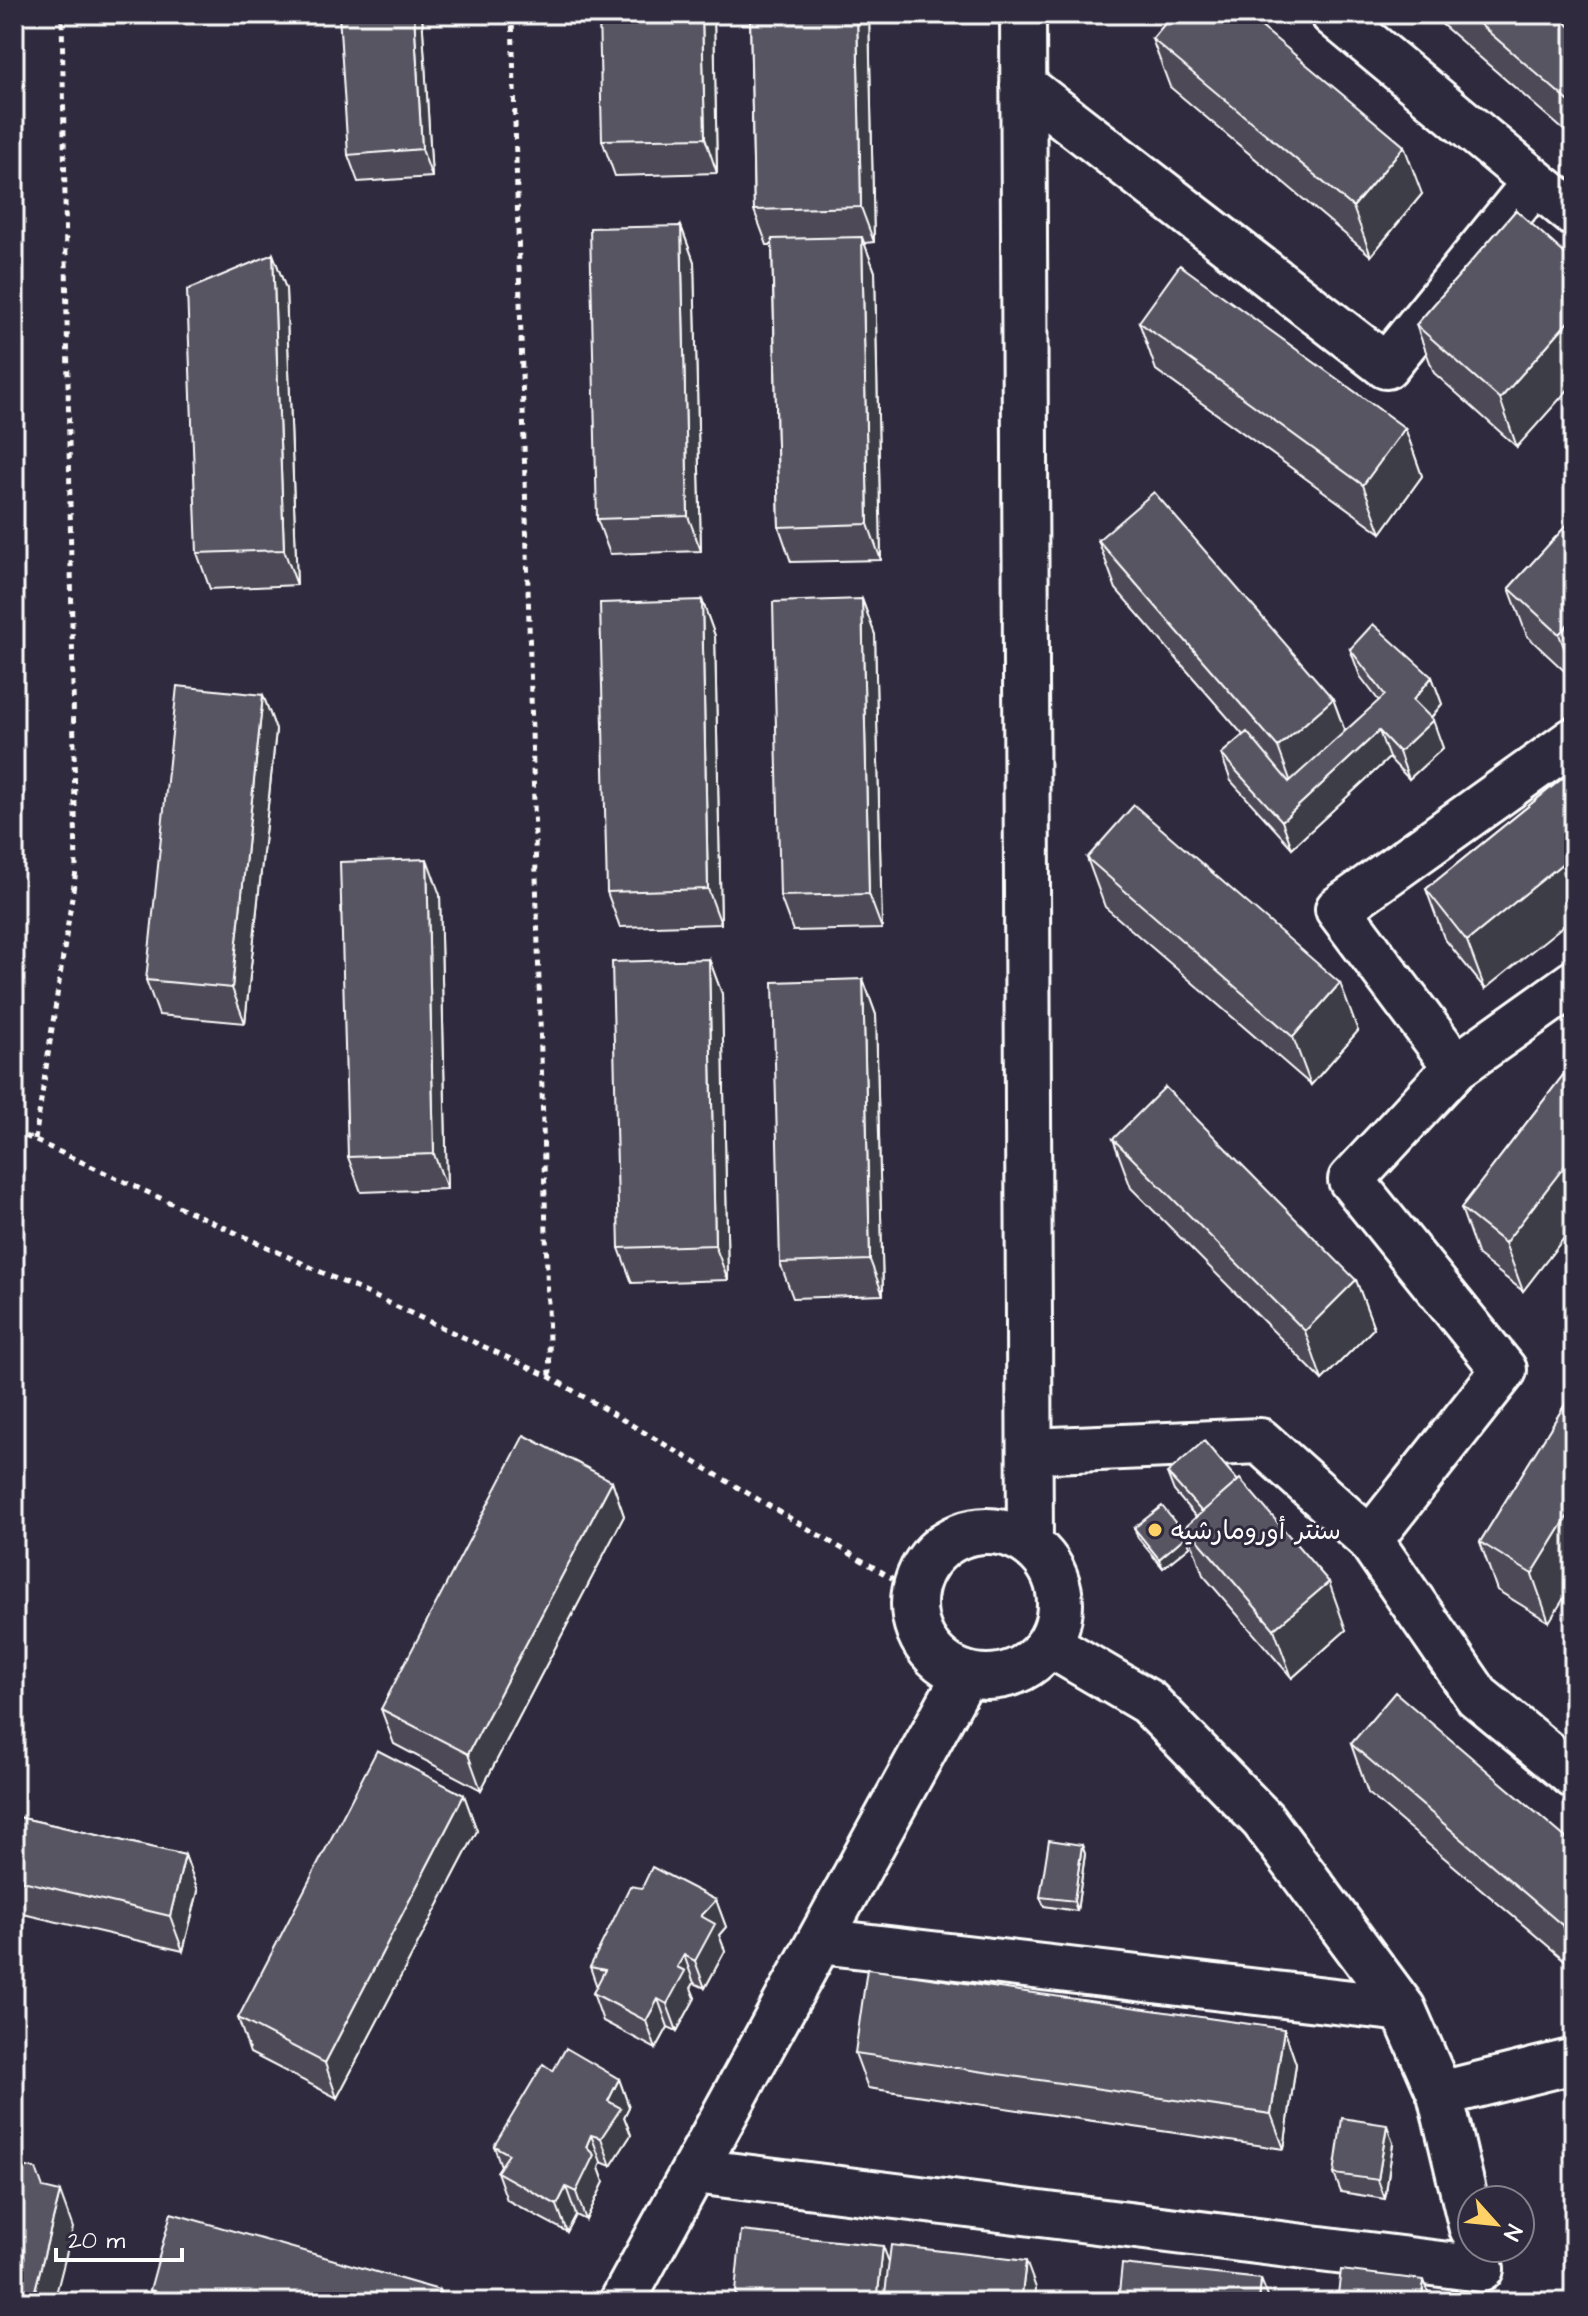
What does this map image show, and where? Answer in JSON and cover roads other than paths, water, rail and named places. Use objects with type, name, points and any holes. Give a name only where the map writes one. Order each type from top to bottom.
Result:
[{"type":"street","points":[[1023,14],[1030,1544]]},
{"type":"street","points":[[1333,14],[1574,214]]},
{"type":"street","points":[[1023,85],[1386,366],[1535,182]]},
{"type":"street","points":[[1456,1067],[1338,909],[1574,740]]},
{"type":"street","points":[[1370,1540],[1504,1370],[1351,1180],[1456,1067],[1574,983]]},
{"type":"street","points":[[1030,1451],[1260,1441],[1370,1540],[1477,1696],[1574,1776]]},
{"type":"street","points":[[991,1530],[1012,1534],[1030,1544],[1046,1560],[1057,1579],[1061,1601],[1058,1623],[1049,1644],[1027,1667],[997,1678],[965,1675],[945,1666],[929,1652],[913,1613],[914,1591],[921,1571],[933,1553],[960,1536],[991,1530]]},
{"type":"street","points":[[1049,1644],[1148,1702],[1263,1820],[1403,2009],[1440,2094],[1460,2184]]},
{"type":"street","points":[[622,2302],[965,1675]]},
{"type":"street","points":[[820,1941],[1403,2009]]},
{"type":"street","points":[[1440,2094],[1574,2061]]},
{"type":"street","points":[[695,2171],[1456,2259]]},
{"type":"place","name":"سنتر أورومارشيه","points":[[1155,1530]]}]
